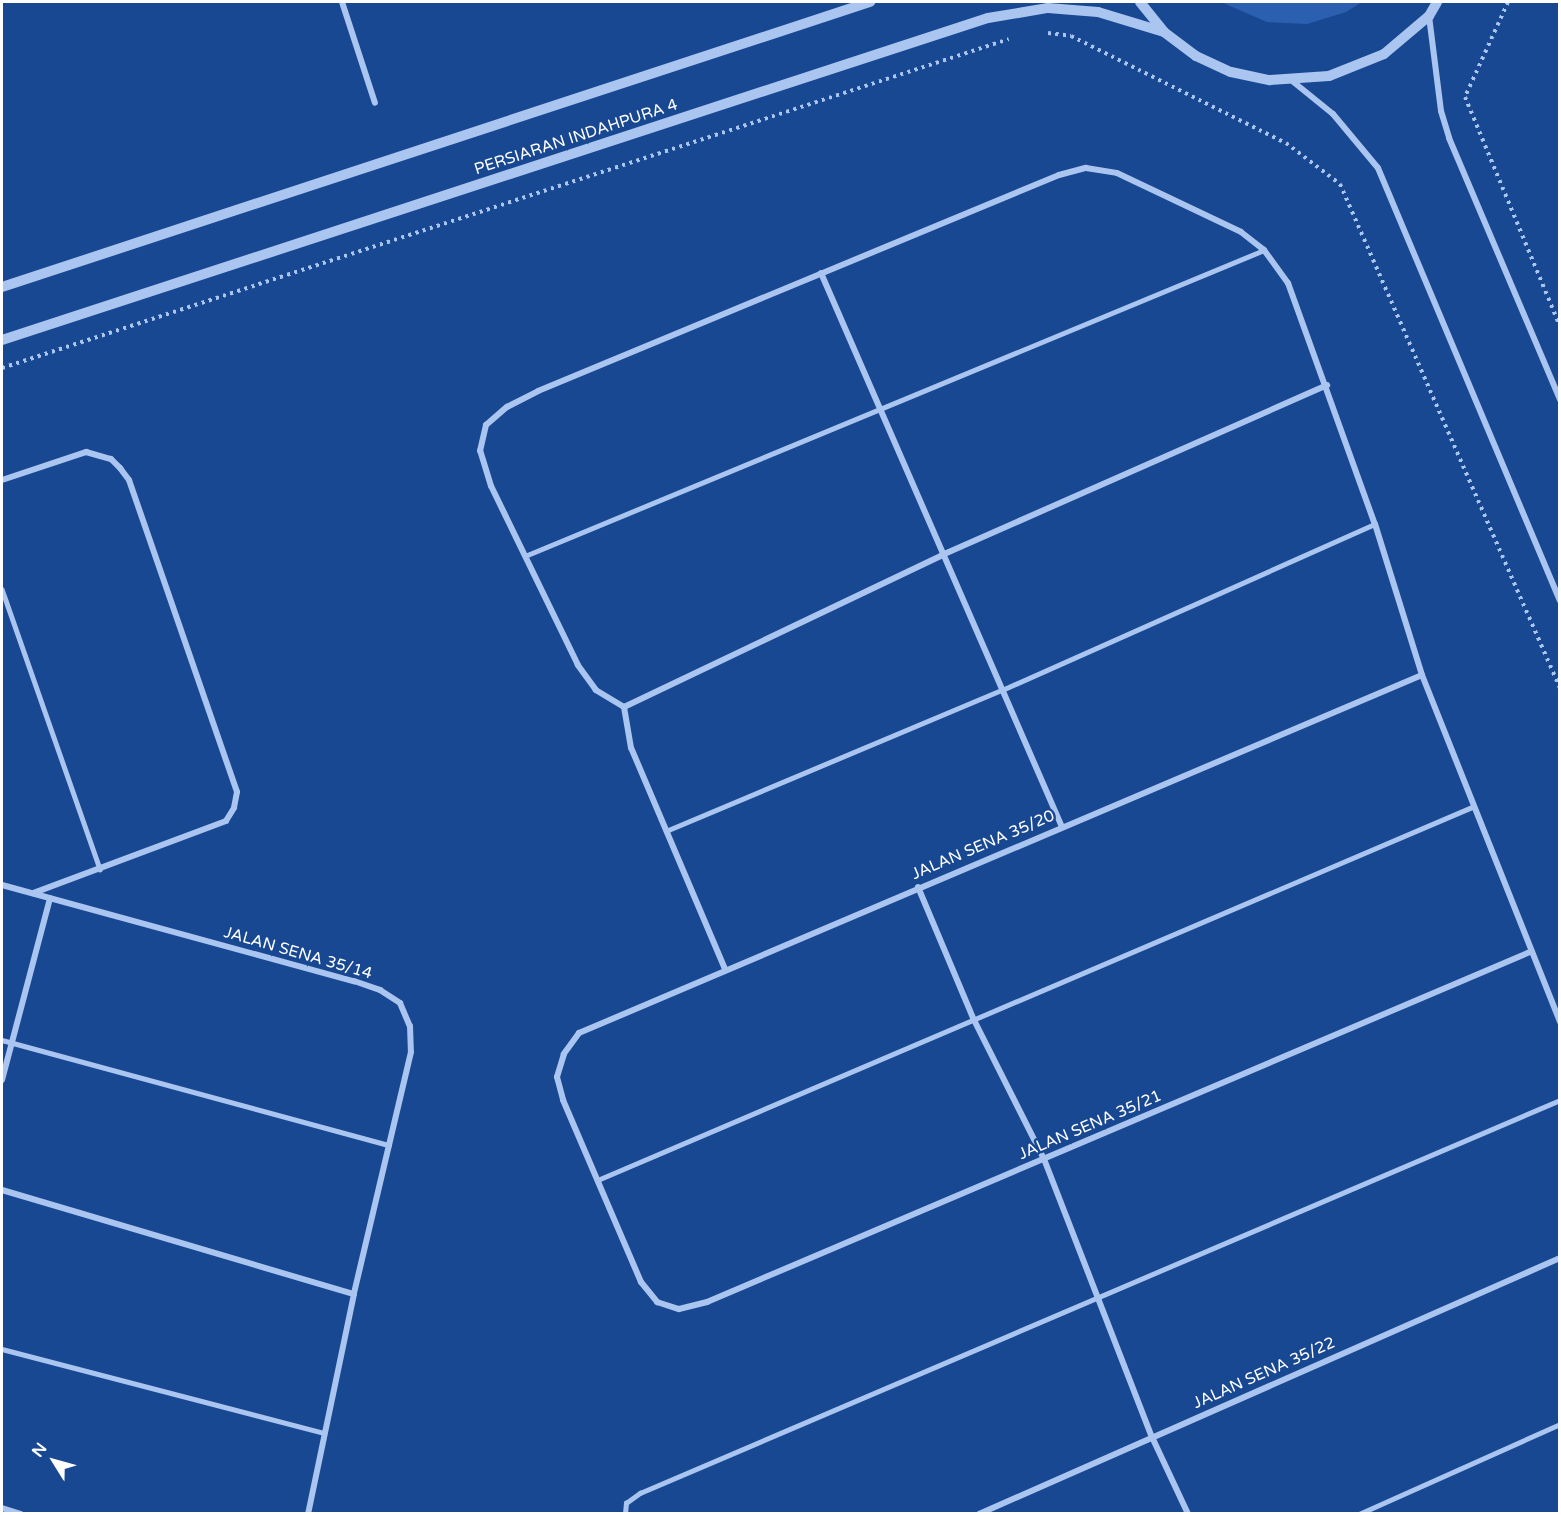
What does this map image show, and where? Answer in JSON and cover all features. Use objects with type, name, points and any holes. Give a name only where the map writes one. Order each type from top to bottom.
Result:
[{"type":"street","points":[[342,2],[375,102]]},
{"type":"street","points":[[2,287],[870,2]]},
{"type":"street","points":[[1140,2],[1164,32],[1196,56],[1232,72],[1270,80],[1329,76],[1384,54],[1429,16],[1437,2]]},
{"type":"street","name":"PERSIARAN INDAHPURA 4","points":[[2,340],[988,18],[1048,8],[1098,12],[1164,32]]},
{"type":"street","points":[[1429,16],[1441,111],[1449,138],[1560,400]]},
{"type":"street","points":[[1289,79],[1333,114],[1378,168],[1560,600]]},
{"type":"street","points":[[725,969],[631,748],[624,708],[596,690],[578,665],[491,486],[480,451],[486,425],[507,407],[538,391],[1059,175],[1086,168],[1117,173],[1241,232],[1264,250],[1288,283],[1327,385],[1375,524],[1422,675],[1472,807],[1560,1022]]},
{"type":"street","points":[[821,273],[1062,827]]},
{"type":"street","points":[[624,708],[942,555],[1327,385]]},
{"type":"street","points":[[2,480],[86,453],[111,459],[120,468],[129,480],[237,792],[234,808],[226,821],[32,894]]},
{"type":"street","name":"JALAN SENA 35/20","points":[[600,1179],[562,1100],[557,1077],[564,1054],[579,1033],[918,887],[1422,675]]},
{"type":"street","name":"JALAN SENA 35/14","points":[[2,885],[354,981],[380,990],[400,1004],[410,1026],[411,1052],[354,1294],[308,1514]]},
{"type":"street","points":[[918,887],[974,1020],[1044,1160],[1152,1437],[1188,1514]]},
{"type":"street","points":[[2,1080],[50,898]]},
{"type":"street","name":"JALAN SENA 35/21","points":[[600,1179],[641,1282],[657,1302],[679,1309],[707,1302],[1530,952]]},
{"type":"street","points":[[2,1190],[354,1294]]},
{"type":"street","name":"JALAN SENA 35/22","points":[[979,1514],[1560,1258]]},
{"type":"street","points":[[2,1508],[21,1514]]},
{"type":"lane","points":[[525,556],[1264,250]]},
{"type":"lane","points":[[666,831],[1002,690],[1375,524]]},
{"type":"lane","points":[[2,589],[100,869]]},
{"type":"lane","points":[[600,1179],[1472,807]]},
{"type":"lane","points":[[2,1040],[389,1145]]},
{"type":"lane","points":[[625,1514],[626,1503],[640,1493],[1099,1299],[1560,1100]]},
{"type":"lane","points":[[2,1349],[324,1433]]},
{"type":"lane","points":[[1359,1514],[1560,1424]]},
{"type":"path","points":[[1508,2],[1466,97],[1560,326]]},
{"type":"shaded area","points":[[1221,2],[1362,2],[1346,12],[1307,24],[1267,22]]}]
